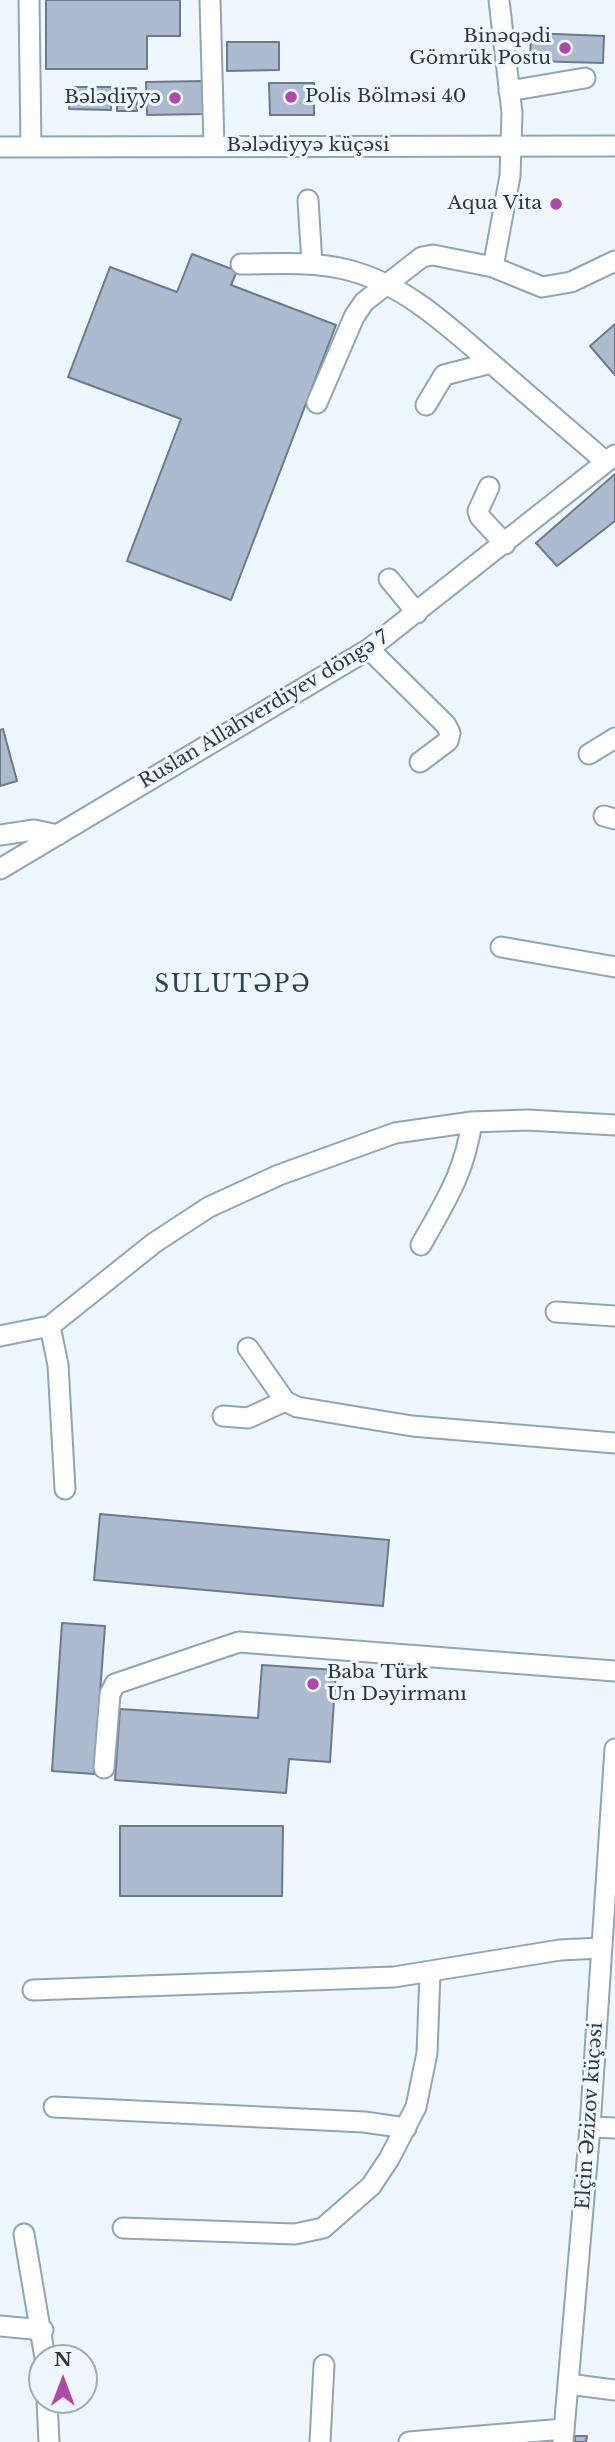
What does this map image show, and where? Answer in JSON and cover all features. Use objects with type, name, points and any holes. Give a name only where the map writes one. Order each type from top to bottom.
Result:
[{"type":"street","points":[[29,0],[31,147]]},
{"type":"street","points":[[210,0],[214,146]]},
{"type":"street","points":[[493,267],[510,176],[511,146],[509,92],[499,0]]},
{"type":"street","points":[[509,92],[585,78]]},
{"type":"street","name":"Bələdiyyə küçəsi","points":[[0,147],[615,145]]},
{"type":"street","points":[[308,200],[312,264]]},
{"type":"street","points":[[317,403],[354,317],[364,302],[422,257],[433,255],[493,267],[542,287],[571,282],[615,261]]},
{"type":"street","points":[[241,264],[312,264],[348,270],[386,284],[429,312],[610,459]]},
{"type":"street","points":[[426,405],[444,375],[491,363]]},
{"type":"street","name":"Ruslan Allahverdiyev döngə 7","points":[[0,869],[369,649],[610,459]]},
{"type":"street","points":[[489,487],[478,511],[480,517],[505,544]]},
{"type":"street","points":[[389,579],[416,613]]},
{"type":"street","points":[[369,649],[446,725],[450,733],[447,741],[420,762]]},
{"type":"street","points":[[589,754],[615,738]]},
{"type":"street","points":[[0,835],[34,830],[58,835]]},
{"type":"street","points":[[501,947],[615,967]]},
{"type":"street","points":[[0,1336],[50,1326],[154,1243],[209,1207],[279,1175],[395,1133],[472,1122],[528,1119],[615,1125]]},
{"type":"street","points":[[421,1245],[460,1174],[467,1157],[472,1122]]},
{"type":"street","points":[[556,1312],[615,1316]]},
{"type":"street","points":[[50,1326],[58,1365],[65,1489]]},
{"type":"street","points":[[248,1348],[285,1401],[297,1408],[412,1426],[615,1443]]},
{"type":"street","points":[[223,1416],[248,1418],[285,1401]]},
{"type":"street","points":[[104,1768],[110,1694],[116,1684],[239,1642],[615,1671]]},
{"type":"street","name":"Elçin Əzizov küçəsi","points":[[564,2435],[590,2127],[607,1970],[600,1948],[615,1749]]},
{"type":"street","points":[[33,1990],[430,1973],[560,1950],[600,1948]]},
{"type":"street","points":[[123,2228],[310,2233],[323,2228],[370,2186],[416,2107],[427,2053],[430,1973]]},
{"type":"street","points":[[54,2107],[364,2122],[406,2128]]},
{"type":"street","points":[[590,2127],[615,2128]]},
{"type":"street","points":[[24,2234],[44,2344]]},
{"type":"street","points":[[0,2326],[43,2330]]},
{"type":"street","points":[[320,2442],[324,2365]]},
{"type":"street","points":[[568,2384],[615,2390]]},
{"type":"street","points":[[47,2414],[48,2442]]},
{"type":"street","points":[[409,2442],[564,2435]]},
{"type":"building","points":[[46,0],[180,0],[180,36],[147,36],[147,69],[46,69]]},
{"type":"building","points":[[531,33],[604,36],[603,63],[530,61]]},
{"type":"building","points":[[227,42],[279,42],[279,70],[227,71]]},
{"type":"building","points":[[203,81],[203,114],[147,115],[146,82]]},
{"type":"building","points":[[269,83],[314,83],[314,115],[270,115]]},
{"type":"building","points":[[70,87],[111,87],[111,110],[69,109]]},
{"type":"building","points":[[117,88],[136,88],[137,111],[117,111]]},
{"type":"building","points":[[192,254],[237,271],[231,285],[336,325],[231,600],[127,561],[181,419],[68,377],[110,267],[177,292]]},
{"type":"building","points":[[615,324],[615,375],[590,346]]},
{"type":"building","points":[[615,474],[615,521],[557,566],[536,543]]},
{"type":"building","points":[[3,729],[17,781],[0,786],[0,730]]},
{"type":"building","points":[[100,1514],[389,1540],[383,1606],[94,1580]]},
{"type":"building","points":[[62,1623],[105,1626],[94,1774],[52,1771]]},
{"type":"building","points":[[262,1665],[336,1670],[330,1762],[289,1759],[286,1793],[115,1780],[120,1709],[258,1718]]},
{"type":"building","points":[[120,1826],[283,1826],[282,1896],[120,1896]]},
{"type":"building","points":[[575,2436],[587,2436],[586,2442],[575,2442]]},
{"type":"place","name":"Binəqədi Gömrük Postu","points":[[565,48]]},
{"type":"place","name":"Polis Bölməsi 40","points":[[291,97]]},
{"type":"place","name":"Bələdiyyə","points":[[175,98]]},
{"type":"place","name":"Aqua Vita","points":[[556,204]]},
{"type":"place","name":"Baba Türk Un Dəyirmanı","points":[[313,1684]]},
{"type":"district","name":"SULUTƏPƏ","points":[[233,986]]}]
